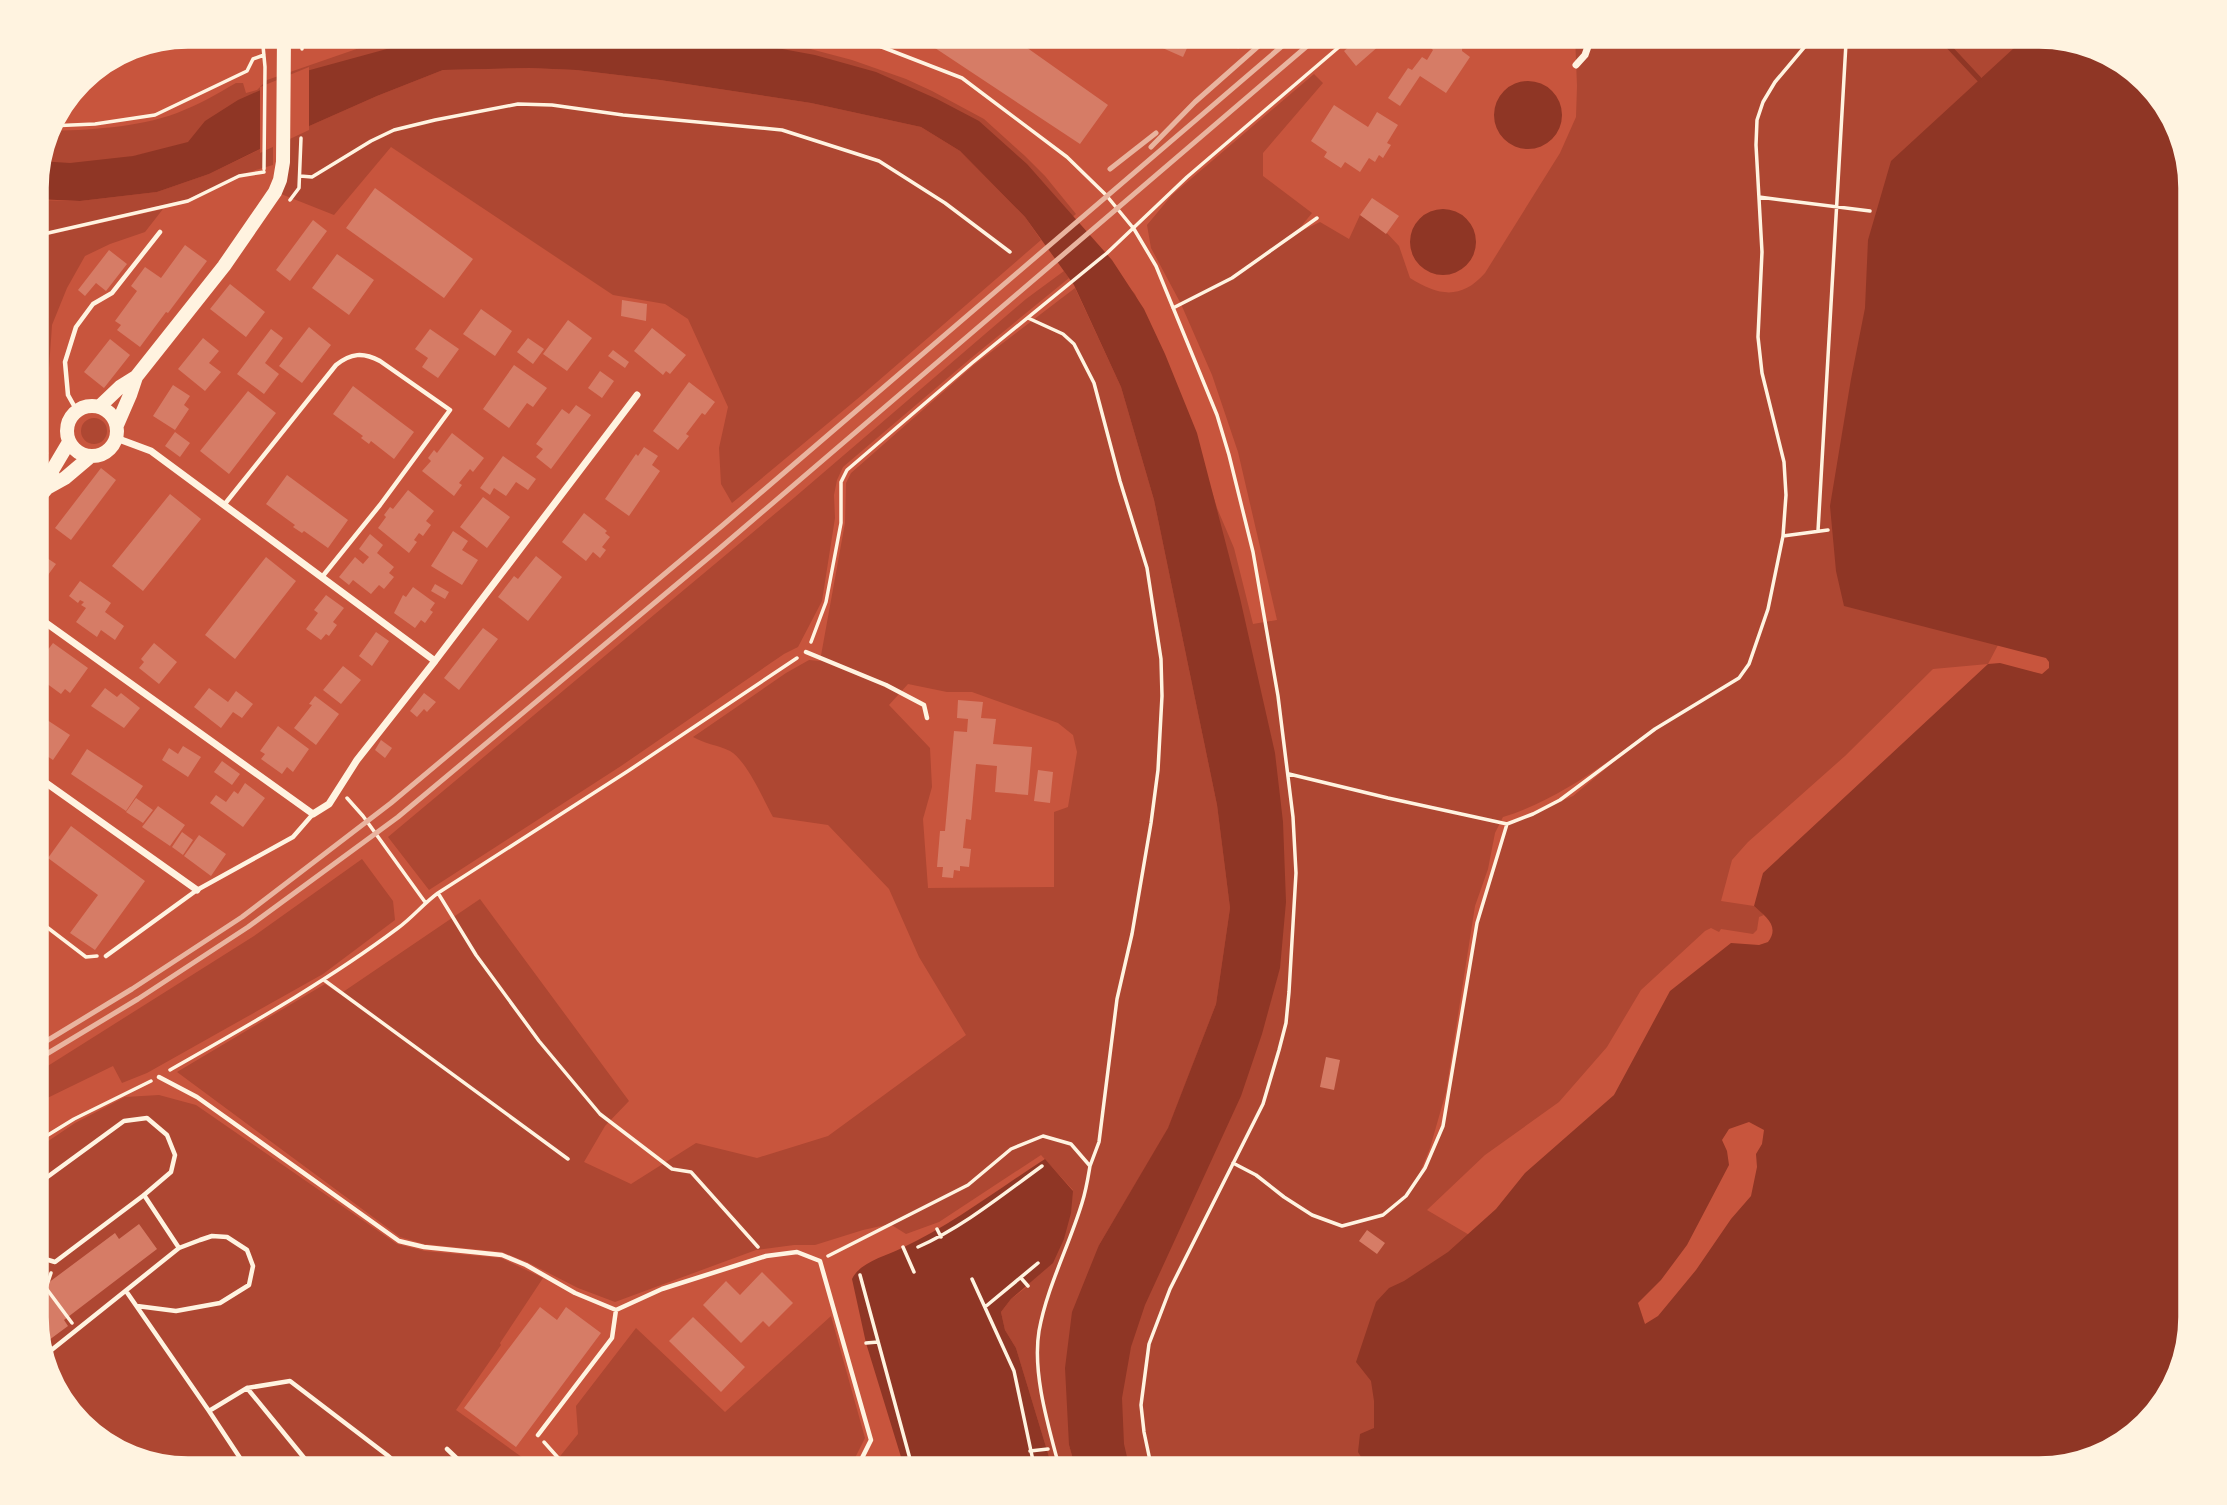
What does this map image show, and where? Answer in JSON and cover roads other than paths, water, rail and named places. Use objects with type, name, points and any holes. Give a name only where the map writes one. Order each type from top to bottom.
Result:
[{"type":"main road","points":[[99,407],[135,377],[224,266],[275,192],[283,162],[285,48]]},
{"type":"main road","points":[[116,431],[110,413],[90,405],[77,411],[69,419],[67,426],[69,442],[78,452],[91,456],[108,451],[131,395],[135,377]]},
{"type":"main road","points":[[48,485],[53,468],[69,442]]},
{"type":"main road","points":[[48,487],[65,478],[91,456]]},
{"type":"street","points":[[1576,65],[1588,47]]},
{"type":"street","points":[[48,624],[313,814],[329,803],[357,760],[637,395]]},
{"type":"street","points":[[116,431],[151,451],[435,661]]},
{"type":"street","points":[[48,784],[197,890]]},
{"type":"lane","points":[[77,411],[68,395],[65,362],[76,327],[93,304],[112,293],[160,232]]},
{"type":"lane","points":[[224,506],[336,365],[351,355],[370,355],[450,410],[380,505],[321,578]]},
{"type":"lane","points":[[806,652],[886,685],[924,705],[927,718]]},
{"type":"lane","points":[[106,956],[197,890],[293,837],[313,814]]},
{"type":"lane","points":[[159,1077],[197,1097],[399,1241],[424,1247],[502,1255],[526,1265],[575,1293],[616,1310],[662,1289],[766,1256],[797,1252],[821,1261],[871,1440],[862,1458]]},
{"type":"lane","points":[[48,1177],[124,1121],[147,1118],[167,1135],[175,1155],[171,1172],[144,1195],[55,1262],[48,1260]]},
{"type":"lane","points":[[144,1195],[180,1248]]},
{"type":"lane","points":[[51,1350],[180,1248],[212,1236],[227,1237],[247,1250],[253,1266],[248,1285],[220,1303],[176,1311],[137,1306]]},
{"type":"lane","points":[[126,1291],[240,1458]]},
{"type":"lane","points":[[538,1435],[612,1338],[616,1310]]},
{"type":"lane","points":[[209,1411],[247,1388],[290,1381],[390,1458]]},
{"type":"lane","points":[[247,1388],[304,1458]]},
{"type":"lane","points":[[447,1450],[456,1458]]},
{"type":"waterway","points":[[1949,47],[1979,79]]},
{"type":"railway","points":[[1151,147],[1195,102],[1257,47]]},
{"type":"railway","points":[[48,1040],[242,917],[391,803],[723,525],[1281,47]]},
{"type":"railway","points":[[48,1053],[138,999],[248,927],[398,817],[719,549],[1306,47]]},
{"type":"railway","points":[[1110,169],[1156,133]]}]
